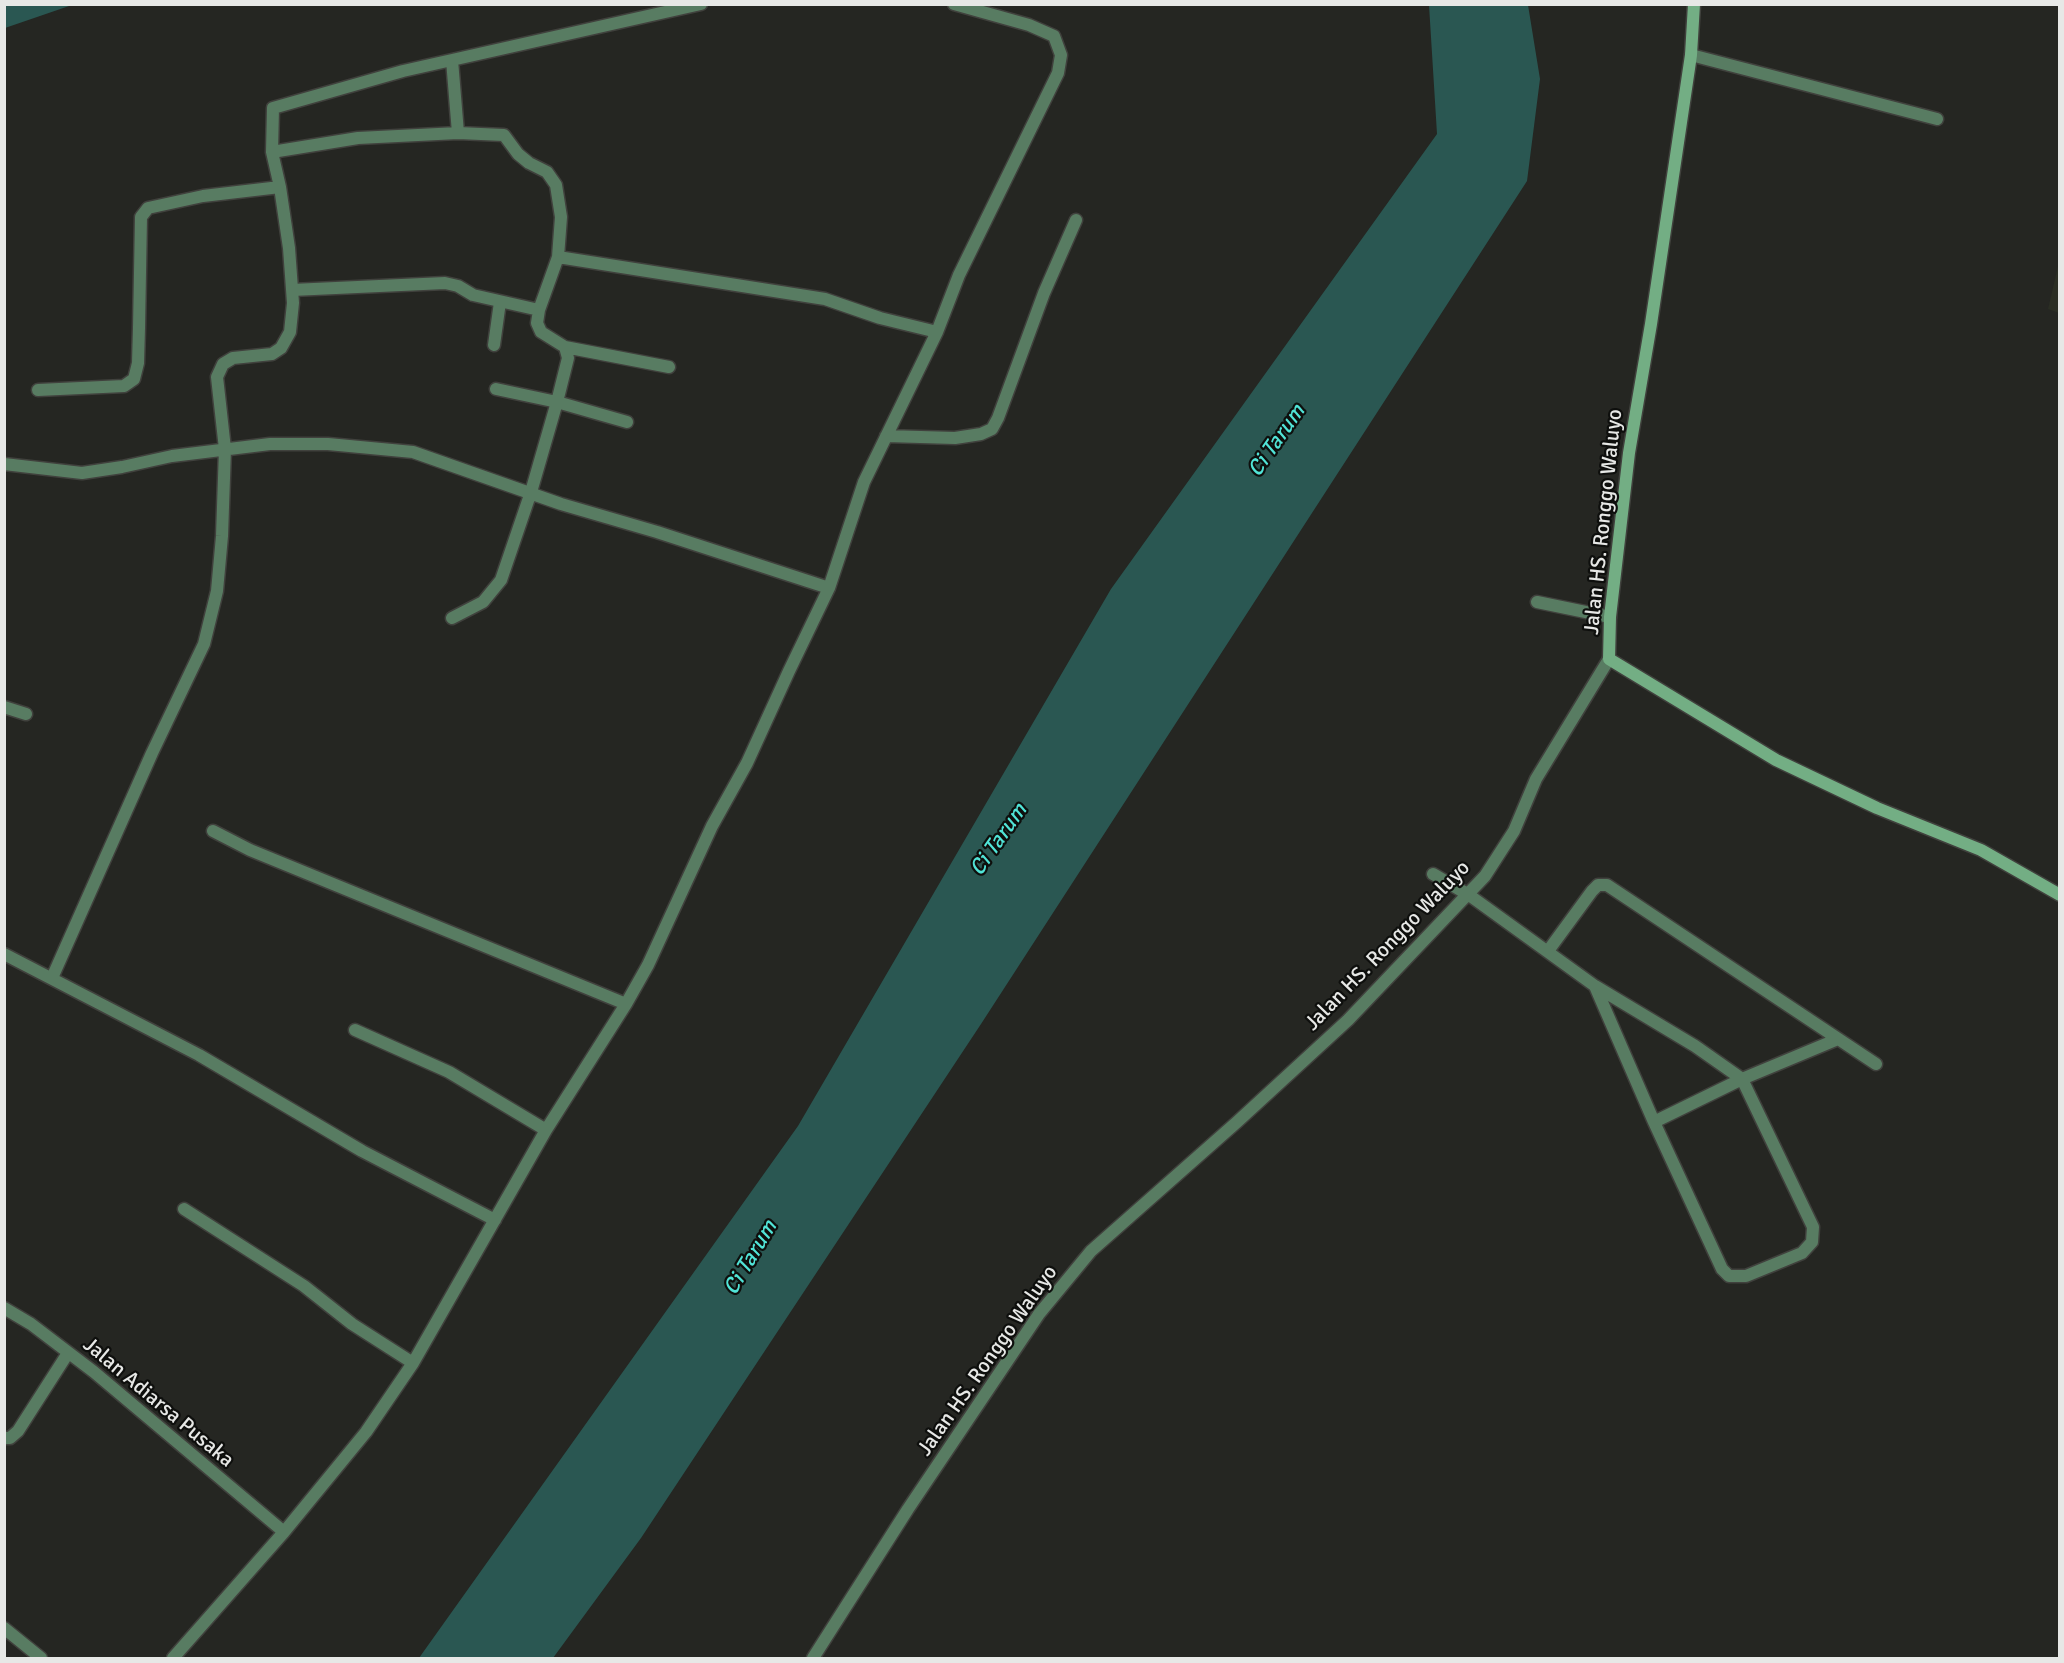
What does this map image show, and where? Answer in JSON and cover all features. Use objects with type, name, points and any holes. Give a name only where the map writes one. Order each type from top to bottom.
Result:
[{"type":"street","points":[[52,978],[152,753],[204,644],[217,591],[222,536],[225,449],[218,377],[223,364],[233,358],[272,354],[281,348],[290,332],[293,303],[289,248],[272,152],[273,108],[404,71],[701,4]]},
{"type":"street","points":[[173,1659],[284,1532],[366,1432],[413,1363],[546,1130],[648,965],[712,826],[747,763],[830,588],[864,482],[937,332],[959,275],[1058,73],[1061,55],[1054,36],[1029,25],[954,4]]},
{"type":"street","name":"Jalan HS. Ronggo Waluyo","points":[[813,1659],[908,1509],[1039,1314],[1091,1251],[1348,1020],[1485,876],[1514,831],[1536,779],[1609,658],[1610,617],[1629,453],[1691,55],[1694,4]]},
{"type":"street","points":[[1691,55],[1937,119]]},
{"type":"street","points":[[453,60],[458,133]]},
{"type":"street","points":[[272,152],[358,138],[458,133],[504,135],[518,153],[529,163],[546,172],[556,185],[561,217],[558,257],[539,310],[537,323],[541,332],[565,347],[669,367]]},
{"type":"street","points":[[38,390],[124,386],[134,379],[138,363],[141,218],[148,208],[203,196],[280,187]]},
{"type":"street","points":[[886,436],[955,438],[981,434],[992,429],[1044,292],[1076,220]]},
{"type":"street","points":[[558,257],[825,299],[880,318],[937,332]]},
{"type":"street","points":[[292,290],[445,283],[458,286],[474,295],[539,310]]},
{"type":"street","points":[[494,345],[500,302]]},
{"type":"street","points":[[452,618],[483,602],[501,580],[531,492],[557,402],[568,358],[565,347]]},
{"type":"street","points":[[496,389],[557,402],[627,422]]},
{"type":"street","points":[[4,464],[82,473],[172,456],[270,444],[328,444],[413,452],[561,504],[657,532],[830,588]]},
{"type":"street","points":[[1537,602],[1610,617]]},
{"type":"street","points":[[1609,658],[1776,759],[1877,808],[1981,850],[2060,896]]},
{"type":"street","points":[[4,707],[26,714]]},
{"type":"street","points":[[213,831],[250,850],[626,1004]]},
{"type":"street","points":[[1433,874],[1469,895],[1594,986],[1695,1046],[1742,1079],[1814,1227],[1812,1242],[1802,1253],[1746,1276],[1729,1276],[1722,1269],[1653,1122],[1594,986]]},
{"type":"street","points":[[1548,951],[1592,891],[1598,885],[1607,885],[1876,1064]]},
{"type":"street","points":[[4,954],[200,1055],[362,1150],[495,1220]]},
{"type":"street","points":[[355,1030],[449,1072],[546,1130]]},
{"type":"street","points":[[1653,1122],[1742,1079],[1839,1039]]},
{"type":"street","points":[[184,1209],[304,1286],[352,1324],[413,1363]]},
{"type":"street","name":"Jalan Adiarsa Pusaka","points":[[4,1308],[31,1324],[94,1372],[284,1532]]},
{"type":"street","points":[[4,1438],[10,1438],[18,1431],[68,1353]]},
{"type":"street","points":[[4,1628],[41,1659]]},
{"type":"shaded area","points":[[2059,262],[2059,313],[2048,309]]},
{"type":"water","points":[[5,4],[72,4],[72,5],[5,28]]},
{"type":"water","name":"Ci Tarum","points":[[1429,5],[1528,5],[1540,79],[1527,181],[981,1024],[641,1538],[553,1658],[419,1658],[798,1126],[1111,589],[1437,134]]}]
